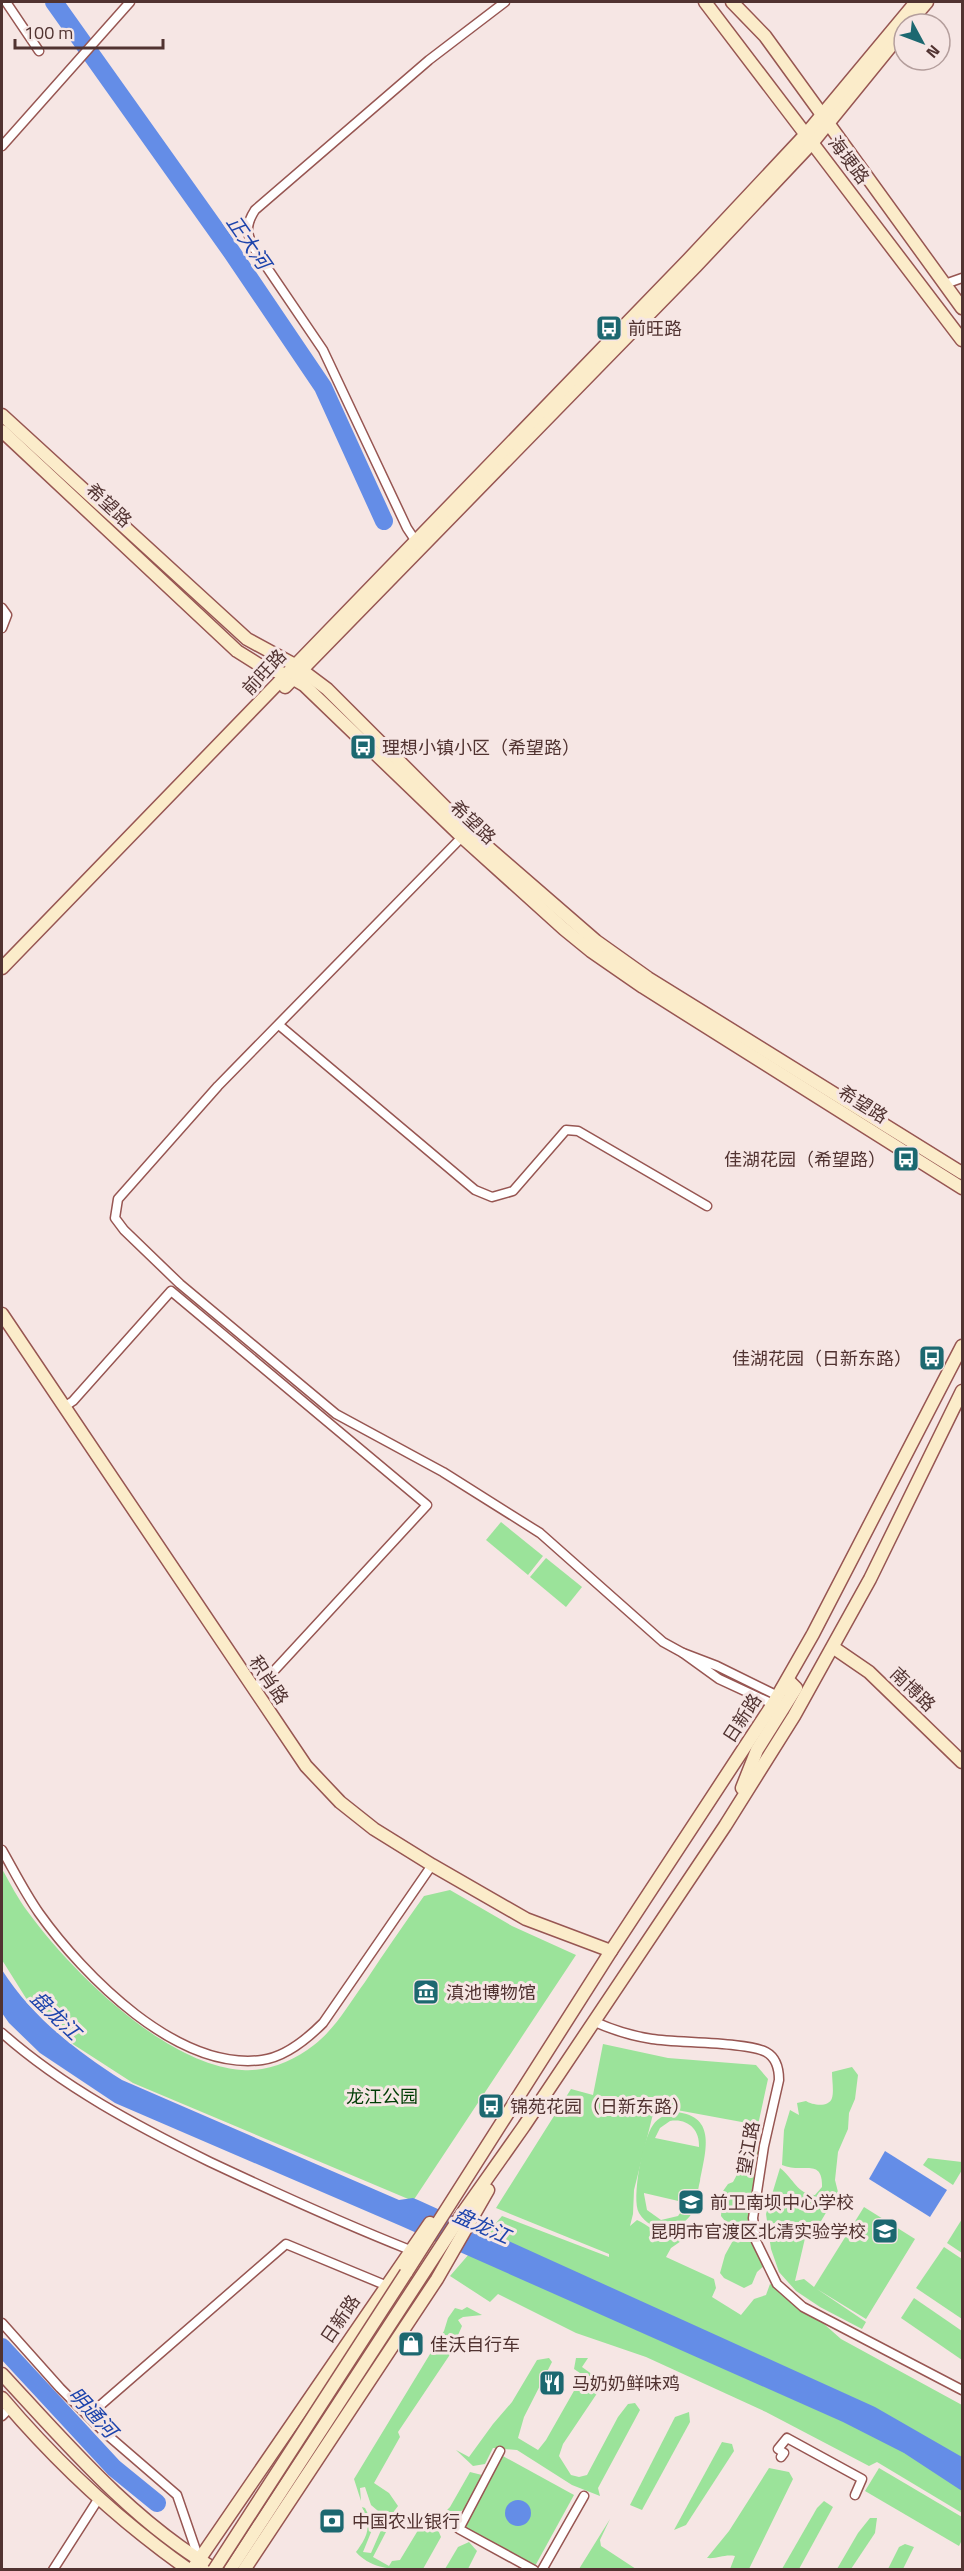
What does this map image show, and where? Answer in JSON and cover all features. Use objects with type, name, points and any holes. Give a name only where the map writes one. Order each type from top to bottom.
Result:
[{"type":"street","points":[[6,2],[39,51]]},
{"type":"street","points":[[2,146],[130,2]]},
{"type":"street","points":[[415,540],[407,528],[323,350],[252,247],[247,233],[247,222],[255,210],[429,60],[505,2]]},
{"type":"street","name":"海埂路","points":[[705,2],[963,340]]},
{"type":"street","name":"海埂路","points":[[732,2],[765,36],[963,308]]},
{"type":"street","name":"前旺路","points":[[825,119],[916,2]]},
{"type":"street","name":"前旺路","points":[[2,968],[696,266],[892,44]]},
{"type":"street","name":"前旺路","points":[[2,978],[294,672],[415,540],[809,138]]},
{"type":"street","points":[[945,284],[963,278]]},
{"type":"street","name":"希望路","points":[[2,416],[247,639],[294,672],[327,689],[468,831],[596,941],[648,978],[963,1173]]},
{"type":"street","name":"希望路","points":[[2,431],[237,651],[261,666],[294,672],[462,837],[564,929],[643,987],[963,1188]]},
{"type":"street","points":[[2,608],[8,615],[2,628]]},
{"type":"street","points":[[462,837],[218,1086],[118,1199],[115,1211],[117,1223],[180,1284],[336,1414],[443,1473],[540,1533],[656,1636],[683,1653],[717,1666],[777,1696],[791,1683],[796,1688],[757,1750],[731,1816]]},
{"type":"street","points":[[279,1025],[475,1190],[492,1197],[513,1191],[566,1130],[578,1131],[707,1206]]},
{"type":"street","points":[[64,1407],[73,1401],[171,1291],[427,1505],[254,1689]]},
{"type":"street","name":"积肖路","points":[[2,1314],[306,1766],[340,1802],[374,1829],[526,1919],[611,1952]]},
{"type":"street","name":"日新路","points":[[194,2566],[385,2285],[414,2252],[449,2201],[522,2092],[777,1696],[818,1623],[963,1346]]},
{"type":"street","points":[[230,2570],[431,2261],[468,2214],[524,2126],[595,2022],[794,1716],[834,1648],[870,1579],[963,1390]]},
{"type":"street","name":"南博路","points":[[834,1648],[868,1671],[963,1762]]},
{"type":"street","points":[[2,1850],[38,1911],[68,1951],[102,1986],[138,2016],[174,2039],[214,2056],[240,2061],[264,2060],[286,2051],[310,2036],[323,2023],[432,1865]]},
{"type":"street","name":"望江路","points":[[595,2022],[621,2032],[652,2039],[758,2049],[775,2059],[779,2070],[779,2080],[764,2146],[753,2218],[756,2241],[777,2284],[803,2307],[963,2390]]},
{"type":"street","points":[[2,2033],[20,2050],[80,2092],[153,2134],[302,2206],[414,2252]]},
{"type":"street","points":[[244,2570],[444,2267],[468,2214]]},
{"type":"street","points":[[88,2416],[286,2244],[385,2285]]},
{"type":"street","name":"日新路","points":[[215,2570],[406,2273],[414,2252]]},
{"type":"street","points":[[2,2323],[88,2416],[177,2495],[194,2566]]},
{"type":"street","points":[[2,2374],[70,2450],[194,2566]]},
{"type":"street","points":[[2,2398],[6,2412],[99,2498],[152,2542],[194,2566],[215,2570]]},
{"type":"street","points":[[780,2457],[784,2453],[777,2449],[787,2438],[862,2479],[855,2495]]},
{"type":"street","points":[[500,2451],[459,2529],[534,2570]]},
{"type":"street","points":[[542,2570],[584,2496]]},
{"type":"street","points":[[53,2570],[99,2498]]},
{"type":"green space","points":[[501,1522],[543,1556],[528,1575],[486,1540]]},
{"type":"green space","points":[[546,1558],[582,1587],[566,1607],[530,1577]]},
{"type":"green space","name":"龙江公园","points":[[2,1869],[21,1902],[46,1936],[94,1987],[122,2011],[182,2052],[212,2064],[242,2070],[261,2069],[280,2064],[298,2056],[322,2039],[341,2016],[424,1896],[450,1890],[512,1926],[576,1955],[413,2201],[133,2083],[68,2041],[29,2003],[2,1960]]},
{"type":"green space","points":[[603,2044],[668,2058],[756,2065],[768,2079],[758,2125],[655,2106],[634,2190],[630,2226],[637,2220],[660,2233],[674,2233],[684,2239],[671,2248],[666,2257],[714,2279],[716,2288],[712,2297],[741,2315],[754,2299],[766,2295],[770,2284],[789,2293],[841,2339],[962,2405],[962,2513],[877,2462],[869,2466],[766,2412],[646,2357],[576,2333],[498,2294],[490,2302],[450,2276],[502,2216],[609,2257],[609,2254],[496,2208],[571,2089],[593,2095]]},
{"type":"green space","points":[[852,2067],[858,2075],[855,2099],[849,2113],[848,2129],[838,2152],[835,2180],[838,2192],[817,2228],[806,2234],[795,2281],[804,2279],[814,2287],[864,2207],[915,2239],[866,2319],[817,2289],[866,2322],[862,2329],[820,2307],[796,2291],[779,2272],[771,2249],[766,2214],[780,2168],[804,2192],[815,2195],[822,2187],[819,2172],[815,2169],[782,2165],[784,2130],[790,2110],[799,2115],[797,2103],[806,2101],[812,2104],[828,2103],[833,2095],[832,2072]]},
{"type":"green space","points":[[676,2112],[689,2115],[698,2121],[706,2138],[706,2148],[696,2199],[690,2216],[685,2222],[671,2228],[664,2228],[650,2224],[639,2213],[636,2195],[637,2182],[649,2132],[657,2120]],"holes":[[[670,2121],[682,2121],[691,2126],[697,2135],[699,2147],[655,2138],[660,2128]],[[644,2193],[687,2203],[678,2216],[661,2220],[647,2210]]]},
{"type":"green space","points":[[748,2144],[755,2147],[760,2154],[749,2223],[768,2262],[757,2272],[752,2284],[744,2288],[724,2278],[720,2273],[725,2255],[736,2235],[721,2216],[723,2191],[736,2177]]},
{"type":"green space","points":[[928,2158],[962,2162],[962,2170],[953,2185],[923,2165]]},
{"type":"green space","points":[[962,2219],[962,2253],[947,2243]]},
{"type":"green space","points":[[944,2247],[962,2259],[962,2319],[916,2288]]},
{"type":"green space","points":[[914,2298],[962,2331],[962,2360],[901,2318]]},
{"type":"green space","points":[[467,2307],[482,2315],[463,2317],[458,2320],[462,2326],[449,2356],[398,2432],[400,2437],[374,2483],[389,2493],[398,2506],[389,2518],[386,2532],[373,2557],[389,2566],[392,2561],[400,2560],[423,2522],[438,2530],[441,2537],[423,2569],[395,2569],[378,2566],[356,2552],[367,2531],[367,2520],[362,2507],[365,2508],[370,2518],[376,2520],[363,2552],[371,2553],[382,2528],[384,2516],[371,2505],[365,2487],[360,2488],[361,2501],[354,2479],[444,2331],[448,2318],[455,2308],[462,2310]]},
{"type":"green space","points":[[549,2358],[552,2362],[524,2417],[518,2438],[538,2450],[583,2375],[574,2369],[576,2358],[588,2358],[582,2367],[604,2383],[563,2444],[559,2456],[571,2475],[579,2477],[587,2475],[618,2417],[628,2404],[635,2403],[640,2410],[598,2488],[600,2496],[572,2485],[517,2450],[493,2448],[485,2464],[473,2466],[456,2450],[469,2457],[512,2402],[537,2360]]},
{"type":"green space","points":[[689,2412],[690,2422],[642,2510],[630,2505],[675,2417]]},
{"type":"green space","points":[[722,2442],[732,2444],[734,2451],[686,2525],[674,2530]]},
{"type":"green space","points":[[501,2455],[574,2495],[534,2568],[461,2529]]},
{"type":"green space","points":[[769,2468],[789,2472],[793,2479],[749,2569],[730,2569],[735,2556],[707,2558],[729,2531]]},
{"type":"green space","points":[[879,2468],[962,2517],[962,2540],[959,2546],[865,2491]]},
{"type":"green space","points":[[470,2472],[482,2475],[466,2508],[450,2518],[442,2515],[450,2507]]},
{"type":"green space","points":[[824,2501],[833,2507],[799,2569],[782,2569],[817,2508]]},
{"type":"green space","points":[[870,2518],[877,2518],[875,2533],[851,2569],[837,2569],[858,2533]]},
{"type":"green space","points":[[610,2519],[600,2540],[601,2546],[636,2569],[579,2569]]},
{"type":"green space","points":[[469,2542],[477,2551],[468,2569],[445,2569],[458,2547]]},
{"type":"green space","points":[[905,2544],[914,2547],[903,2569],[888,2569],[899,2547]]},
{"type":"water","points":[[2,1970],[41,2018],[71,2044],[122,2080],[399,2200],[413,2198],[418,2200],[875,2407],[962,2457],[962,2491],[904,2453],[843,2422],[401,2226],[115,2103],[40,2053],[9,2023],[2,2013]]},
{"type":"water","points":[[885,2151],[947,2190],[930,2217],[869,2179]]},
{"type":"water","points":[[518,2500],[527,2504],[531,2513],[527,2522],[518,2526],[509,2522],[505,2513],[509,2504]]},
{"type":"waterway","name":"正大河","points":[[54,2],[231,251],[323,387],[384,521]]},
{"type":"waterway","name":"明通河","points":[[2,2347],[114,2468],[157,2503]]},
{"type":"place","name":"前旺路","points":[[609,328]]},
{"type":"place","name":"理想小镇小区（希望路）","points":[[363,747]]},
{"type":"place","name":"佳湖花园（希望路）","points":[[906,1159]]},
{"type":"place","name":"佳湖花园（日新东路）","points":[[932,1358]]},
{"type":"place","name":"滇池博物馆","points":[[426,1992]]},
{"type":"place","name":"锦苑花园（日新东路）","points":[[491,2106]]},
{"type":"place","name":"前卫南坝中心学校","points":[[691,2202]]},
{"type":"place","name":"昆明市官渡区北清实验学校","points":[[885,2231]]},
{"type":"place","name":"佳沃自行车","points":[[411,2344]]},
{"type":"place","name":"马奶奶鲜味鸡","points":[[552,2383]]},
{"type":"place","name":"中国农业银行","points":[[332,2521]]},
{"type":"water label","name":"盘龙江","points":[[56,2015]]},
{"type":"water label","name":"盘龙江","points":[[482,2225]]}]
